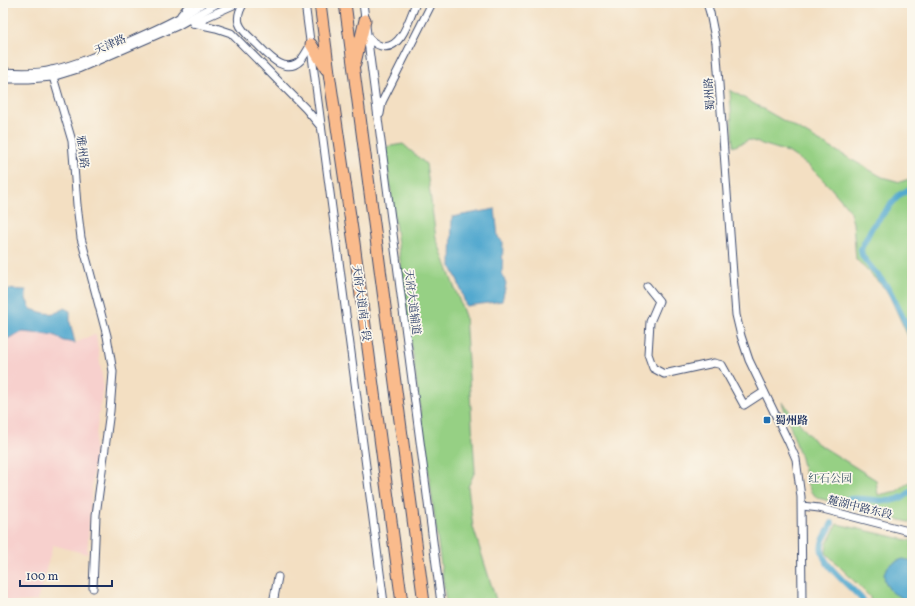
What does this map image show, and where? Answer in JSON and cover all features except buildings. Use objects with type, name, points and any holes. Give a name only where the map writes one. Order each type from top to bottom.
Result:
[{"type":"highway","name":"天府大道南一段","points":[[320,3],[328,73],[354,243],[402,603]]},
{"type":"highway","name":"天府大道南一段","points":[[345,3],[424,603]]},
{"type":"highway","points":[[354,69],[365,20]]},
{"type":"highway","points":[[310,44],[328,73]]},
{"type":"street","points":[[177,23],[191,3]]},
{"type":"street","name":"天津路","points":[[177,23],[203,3]]},
{"type":"street","name":"天津路","points":[[3,79],[29,79],[52,74],[76,63],[155,33],[218,3]]},
{"type":"street","points":[[193,23],[238,3]]},
{"type":"street","points":[[244,3],[239,12],[239,23],[243,30],[274,62],[284,65],[293,64],[300,60],[310,44]]},
{"type":"street","points":[[305,3],[384,603]]},
{"type":"street","name":"天府大道辅道","points":[[363,3],[441,603]]},
{"type":"street","points":[[368,36],[373,43],[383,47],[390,46],[402,37],[416,3]]},
{"type":"street","points":[[379,122],[382,102],[432,3]]},
{"type":"street","name":"蜀州路","points":[[707,3],[716,43],[736,315],[749,360],[786,435],[796,459],[802,506],[802,603]]},
{"type":"street","points":[[177,23],[193,23],[216,28],[230,34],[306,109],[322,127]]},
{"type":"street","name":"天津路","points":[[3,72],[52,74]]},
{"type":"street","name":"雅州路","points":[[52,74],[72,140],[81,238],[107,336],[113,372],[110,411],[96,515],[94,588]]},
{"type":"street","points":[[647,286],[659,301],[650,322],[648,354],[653,368],[664,374],[714,364],[722,365],[744,405],[764,392]]},
{"type":"street","name":"麓湖中路东段","points":[[802,506],[819,508],[912,532]]},
{"type":"street","points":[[273,603],[278,577]]},
{"type":"shaded area","points":[[23,332],[54,335],[64,341],[75,343],[96,334],[103,384],[95,443],[87,554],[53,545],[37,601],[3,603],[3,341]]},
{"type":"green space","points":[[730,90],[882,177],[900,182],[912,178],[912,345],[886,290],[856,259],[853,223],[849,209],[830,187],[809,166],[788,152],[749,140],[733,147]]},
{"type":"green space","points":[[403,144],[426,164],[436,238],[465,316],[475,471],[468,487],[473,527],[497,603],[446,603],[385,147]]},
{"type":"green space","name":"红石公园","points":[[782,402],[815,442],[876,480],[878,495],[897,491],[912,480],[912,523],[818,498],[811,492]]},
{"type":"green space","points":[[837,524],[912,541],[912,603],[871,603],[870,597],[826,553],[827,544]]},
{"type":"water","points":[[495,209],[498,237],[503,242],[502,274],[506,284],[502,301],[466,306],[458,281],[451,267],[452,217]]},
{"type":"water","points":[[3,289],[26,290],[26,299],[31,309],[40,312],[56,313],[64,308],[70,311],[70,322],[75,343],[64,341],[54,335],[23,332],[3,341]]},
{"type":"water","points":[[903,559],[912,561],[912,603],[907,603],[892,592],[885,581],[884,576],[888,566]]},
{"type":"waterway","points":[[912,188],[899,195],[872,227],[861,249],[865,260],[889,289],[912,336]]},
{"type":"waterway","points":[[842,503],[845,500],[854,499],[880,501],[896,500],[912,490]]},
{"type":"waterway","points":[[832,523],[822,543],[822,551],[825,559],[830,567],[865,603]]},
{"type":"place","name":"蜀州路","points":[[767,420]]}]
